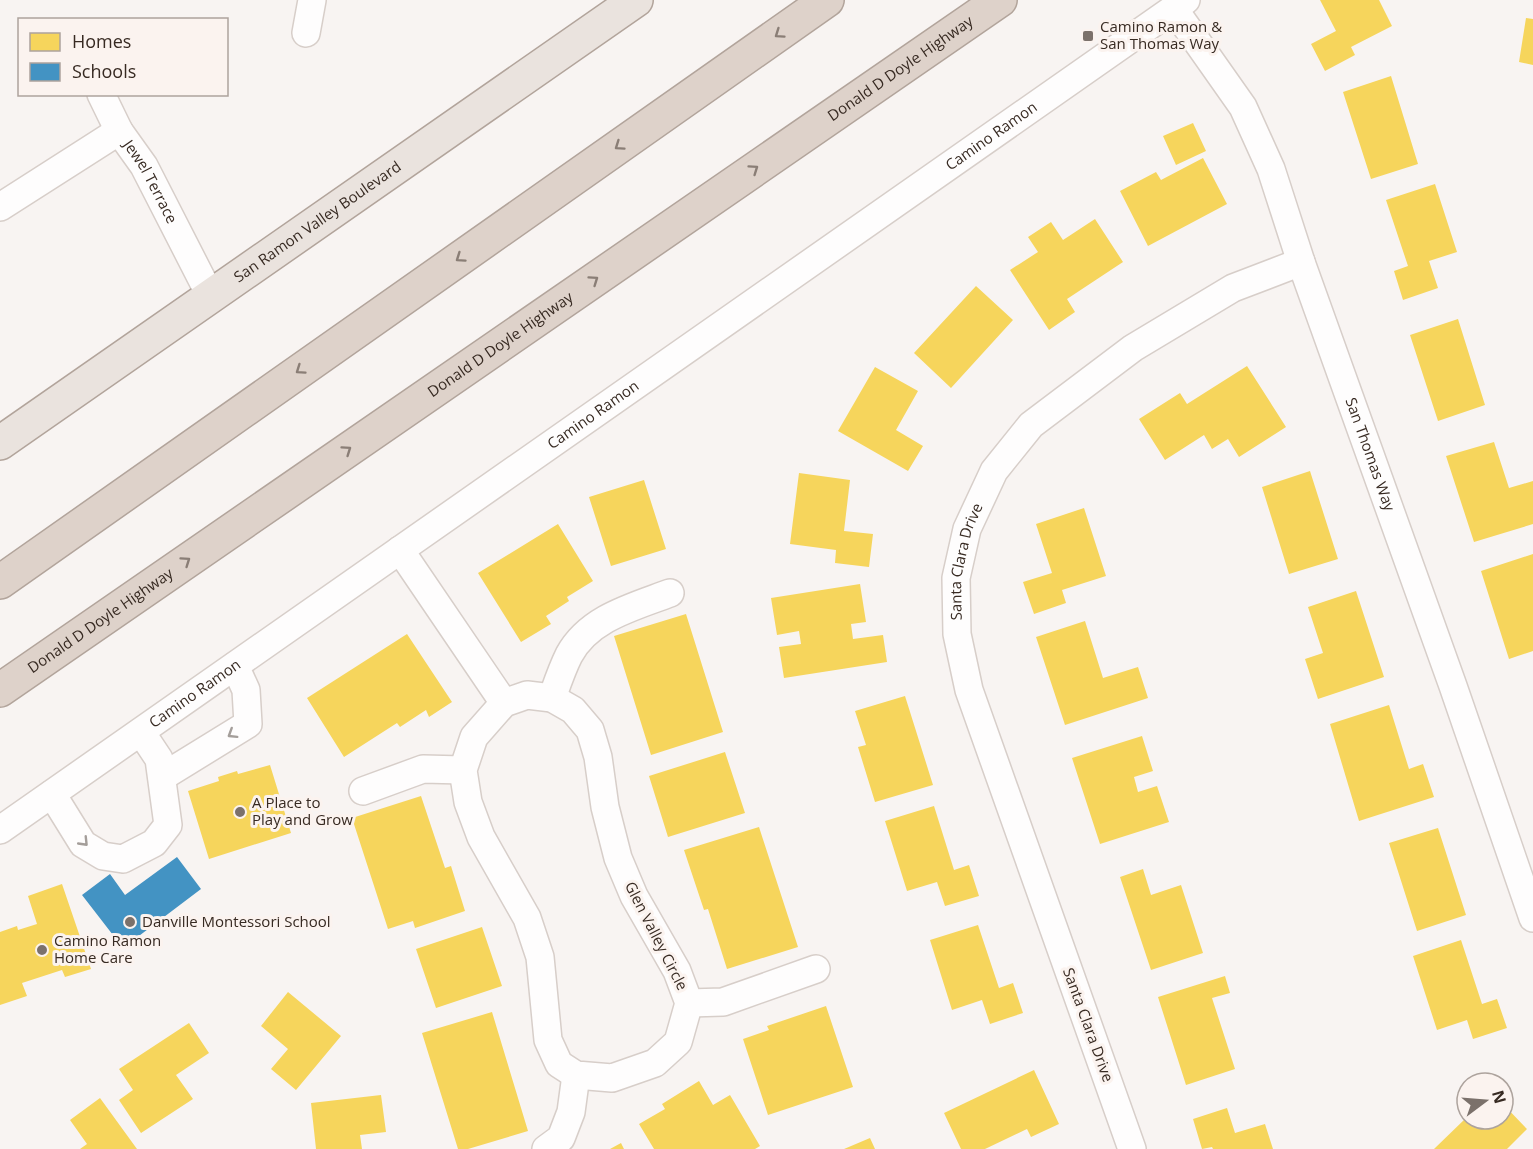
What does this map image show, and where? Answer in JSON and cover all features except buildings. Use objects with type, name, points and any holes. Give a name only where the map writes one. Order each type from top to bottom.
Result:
[{"type":"highway","points":[[0,582],[826,0]]},
{"type":"highway","name":"Donald D Doyle Highway","points":[[0,690],[1000,0]]},
{"type":"main road","name":"San Ramon Valley Boulevard","points":[[0,443],[635,0]]},
{"type":"street","points":[[306,33],[312,0]]},
{"type":"street","name":"San Thomas Way","points":[[1180,4],[1243,107],[1271,170],[1301,262],[1453,686],[1533,918]]},
{"type":"street","name":"Camino Ramon","points":[[0,830],[1180,4]]},
{"type":"street","points":[[102,96],[119,131]]},
{"type":"street","name":"Jewel Terrace","points":[[0,207],[119,131],[144,166],[211,297]]},
{"type":"street","name":"Santa Clara Drive","points":[[1132,1149],[969,690],[957,634],[956,578],[967,529],[994,471],[1031,424],[1133,348],[1233,288],[1301,262]]},
{"type":"street","points":[[400,550],[504,704]]},
{"type":"street","points":[[546,1149],[561,1138],[571,1112],[576,1075],[559,1064],[548,1040],[540,957],[527,918],[481,837],[468,802],[463,770],[474,737],[504,704],[526,695],[552,698],[570,654],[586,634],[609,617],[669,593]]},
{"type":"street","points":[[162,777],[248,724],[246,690],[235,666]]},
{"type":"street","name":"Glen Valley Circle","points":[[552,698],[573,710],[590,730],[598,757],[606,807],[618,858],[634,896],[677,970],[689,1004],[678,1042],[655,1063],[612,1078],[576,1075]]},
{"type":"street","points":[[51,794],[83,844],[103,856],[123,859],[154,843],[168,825],[159,759],[141,732]]},
{"type":"street","points":[[363,791],[423,770],[463,770]]},
{"type":"street","points":[[689,1004],[723,1002],[816,969]]},
{"type":"place","name":"Camino Ramon & San Thomas Way","points":[[1088,36]]},
{"type":"place","name":"A Place to Play and Grow","points":[[240,812]]},
{"type":"place","name":"Danville Montessori School","points":[[130,922]]},
{"type":"place","name":"Camino Ramon Home Care","points":[[42,950]]}]
